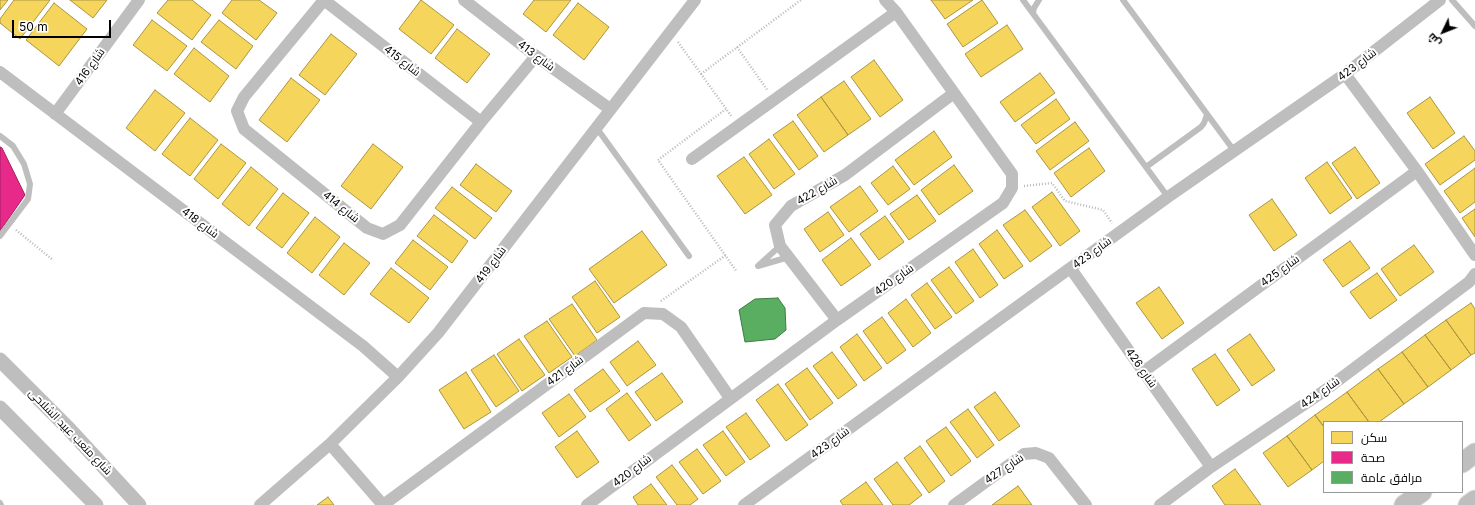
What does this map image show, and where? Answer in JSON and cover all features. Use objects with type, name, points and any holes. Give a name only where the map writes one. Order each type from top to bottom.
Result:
[{"type":"main road","points":[[1463,462],[1475,453]]},
{"type":"main road","points":[[1404,505],[1421,493]]},
{"type":"main road","points":[[1468,505],[1475,500]]},
{"type":"street","name":"شارع 416","points":[[55,114],[139,0]]},
{"type":"street","name":"شارع 414","points":[[324,0],[244,97],[237,111],[244,129],[367,228],[383,234],[400,225],[481,122],[536,56]]},
{"type":"street","name":"شارع 415","points":[[324,0],[481,122]]},
{"type":"street","name":"شارع 413","points":[[464,0],[536,56],[610,109]]},
{"type":"street","name":"شارع 419","points":[[260,505],[330,444],[398,377],[438,333],[695,0]]},
{"type":"street","points":[[885,0],[896,12],[1012,174],[1012,188]]},
{"type":"street","name":"شارع 423","points":[[744,505],[757,501],[1168,197],[1345,74],[1440,0]]},
{"type":"street","points":[[692,159],[896,12]]},
{"type":"street","name":"شارع 418","points":[[0,72],[363,346],[398,377]]},
{"type":"street","points":[[1345,74],[1417,170],[1475,255]]},
{"type":"street","name":"شارع 422","points":[[837,320],[780,246],[775,225],[791,206],[845,175],[954,93]]},
{"type":"street","name":"شارع 425","points":[[1144,372],[1417,170]]},
{"type":"street","name":"شارع 420","points":[[587,505],[837,320],[1003,203],[1012,188]]},
{"type":"street","name":"شارع 426","points":[[1071,269],[1211,467]]},
{"type":"street","name":"شارع 424","points":[[1160,505],[1211,467],[1324,391],[1469,282],[1475,274]]},
{"type":"street","points":[[644,313],[663,314],[682,327],[730,398]]},
{"type":"street","name":"شارع 421","points":[[383,505],[644,313]]},
{"type":"street","name":"شارع متعب عبيد الشلاحى","points":[[0,360],[69,430],[139,505]]},
{"type":"street","points":[[0,409],[96,505]]},
{"type":"street","points":[[330,444],[383,505]]},
{"type":"street","name":"شارع 427","points":[[954,505],[1024,454],[1036,453],[1049,458],[1086,505]]},
{"type":"lane","points":[[1023,0],[1168,197]]},
{"type":"lane","points":[[1033,13],[1039,0]]},
{"type":"lane","points":[[1123,0],[1234,152]]},
{"type":"lane","points":[[1452,0],[1475,26]]},
{"type":"lane","points":[[1146,166],[1201,127],[1207,114]]},
{"type":"lane","points":[[596,127],[690,256]]},
{"type":"lane","points":[[0,136],[13,146],[24,164],[30,184],[28,199],[0,236]]},
{"type":"lane","points":[[780,246],[758,266],[789,256]]},
{"type":"path","points":[[701,74],[801,0]]},
{"type":"path","points":[[670,31],[738,126]]},
{"type":"path","points":[[737,47],[774,100]]},
{"type":"path","points":[[726,109],[658,160],[737,272]]},
{"type":"path","points":[[1012,188],[1052,183],[1064,201],[1103,210],[1119,233]]},
{"type":"path","points":[[9,224],[53,260]]},
{"type":"path","points":[[644,313],[726,255]]},
{"type":"building: سكن","points":[[0,0],[8,0],[0,10]]},
{"type":"building: سكن","points":[[14,0],[50,0],[20,39],[0,23],[0,19]]},
{"type":"building: سكن","points":[[70,0],[107,0],[93,18]]},
{"type":"building: سكن","points":[[168,0],[192,0],[211,15],[192,40],[157,13]]},
{"type":"building: سكن","points":[[232,0],[259,0],[277,13],[256,40],[222,13]]},
{"type":"building: سكن","points":[[421,0],[454,25],[431,54],[399,29]]},
{"type":"building: سكن","points":[[534,0],[571,0],[546,32],[523,14]]},
{"type":"building: سكن","points":[[931,0],[973,0],[945,19]]},
{"type":"building: سكن","points":[[982,0],[998,23],[963,47],[947,24]]},
{"type":"building: سكن","points":[[54,3],[87,29],[59,66],[26,40]]},
{"type":"building: سكن","points":[[578,3],[609,27],[584,60],[553,35]]},
{"type":"building: سكن","points":[[152,20],[187,46],[167,71],[133,45]]},
{"type":"building: سكن","points":[[219,20],[253,46],[236,69],[201,42]]},
{"type":"building: سكن","points":[[1007,25],[1023,49],[981,77],[965,54]]},
{"type":"building: سكن","points":[[457,29],[490,54],[467,83],[435,58]]},
{"type":"building: سكن","points":[[331,34],[357,54],[325,95],[299,75]]},
{"type":"building: سكن","points":[[194,48],[229,76],[210,102],[174,74]]},
{"type":"building: سكن","points":[[874,60],[903,100],[880,117],[851,77]]},
{"type":"building: سكن","points":[[1040,73],[1055,93],[1015,122],[1000,102]]},
{"type":"building: سكن","points":[[291,78],[320,100],[287,142],[259,120]]},
{"type":"building: سكن","points":[[844,81],[871,119],[848,135],[821,97]]},
{"type":"building: سكن","points":[[155,90],[185,113],[155,151],[126,128]]},
{"type":"building: سكن","points":[[821,97],[848,135],[824,152],[797,115]]},
{"type":"building: سكن","points":[[1430,97],[1455,133],[1433,149],[1407,113]]},
{"type":"building: سكن","points":[[1056,99],[1070,119],[1036,144],[1021,125]]},
{"type":"building: سكن","points":[[190,118],[218,140],[190,176],[162,154]]},
{"type":"building: سكن","points":[[793,121],[818,156],[799,170],[773,135]]},
{"type":"building: سكن","points":[[1075,122],[1089,141],[1050,170],[1036,151]]},
{"type":"building: سكن","points":[[934,131],[952,157],[914,185],[895,160]]},
{"type":"building: سكن","points":[[1464,136],[1475,151],[1475,160],[1440,185],[1425,164]]},
{"type":"building: سكن","points":[[769,139],[795,174],[774,189],[749,154]]},
{"type":"building: سكن","points":[[221,144],[246,163],[218,199],[194,179]]},
{"type":"building: سكن","points":[[373,144],[403,167],[371,209],[341,186]]},
{"type":"building: سكن","points":[[1355,147],[1380,183],[1357,199],[1332,163]]},
{"type":"building: سكن","points":[[1089,148],[1105,171],[1071,197],[1054,173]]},
{"type":"building: سكن","points":[[744,157],[772,195],[745,214],[717,176]]},
{"type":"building: سكن","points":[[1327,162],[1352,198],[1330,214],[1305,178]]},
{"type":"building: سكن","points":[[476,164],[512,191],[496,212],[460,185]]},
{"type":"building: سكن","points":[[954,165],[973,191],[939,215],[921,190]]},
{"type":"building: سكن","points":[[893,166],[910,189],[888,205],[871,183]]},
{"type":"building: سكن","points":[[251,167],[278,189],[249,226],[222,204]]},
{"type":"building: سكن","points":[[1475,168],[1475,202],[1460,213],[1444,191]]},
{"type":"building: سكن","points":[[860,186],[878,211],[849,232],[830,207]]},
{"type":"building: سكن","points":[[452,187],[492,218],[475,239],[435,208]]},
{"type":"building: سكن","points":[[1052,192],[1080,231],[1060,246],[1032,207]]},
{"type":"building: سكن","points":[[283,193],[309,213],[282,248],[256,228]]},
{"type":"building: سكن","points":[[917,195],[936,221],[909,240],[890,214]]},
{"type":"building: سكن","points":[[1272,199],[1297,235],[1274,251],[1249,215]]},
{"type":"building: سكن","points":[[1475,209],[1475,237],[1462,218]]},
{"type":"building: سكن","points":[[1025,210],[1052,246],[1030,262],[1003,225]]},
{"type":"building: سكن","points":[[828,212],[844,235],[820,252],[804,229]]},
{"type":"building: سكن","points":[[434,215],[468,241],[452,263],[417,236]]},
{"type":"building: سكن","points":[[885,216],[904,242],[879,260],[860,234]]},
{"type":"building: سكن","points":[[315,217],[340,237],[312,273],[287,253]]},
{"type":"building: سكن","points":[[997,230],[1023,266],[1004,279],[979,244]]},
{"type":"building: سكن","points":[[642,231],[667,265],[614,303],[589,269]]},
{"type":"building: سكن","points":[[851,238],[871,265],[841,286],[822,260]]},
{"type":"building: سكن","points":[[413,240],[448,267],[430,290],[395,263]]},
{"type":"building: سكن","points":[[1350,241],[1370,268],[1343,287],[1323,260]]},
{"type":"building: سكن","points":[[344,243],[370,263],[344,295],[319,275]]},
{"type":"building: سكن","points":[[1414,245],[1434,272],[1400,296],[1381,269]]},
{"type":"building: سكن","points":[[973,249],[998,285],[980,298],[955,262]]},
{"type":"building: سكن","points":[[949,267],[974,301],[956,314],[931,280]]},
{"type":"building: سكن","points":[[391,268],[429,298],[409,323],[370,294]]},
{"type":"building: سكن","points":[[1377,273],[1397,300],[1370,319],[1350,292]]},
{"type":"building: سكن","points":[[595,281],[620,317],[597,333],[572,297]]},
{"type":"building: سكن","points":[[927,283],[952,317],[935,329],[911,295]]},
{"type":"building: سكن","points":[[1159,287],[1184,323],[1162,339],[1136,303]]},
{"type":"building: سكن","points":[[906,299],[931,333],[913,347],[888,313]]},
{"type":"building: سكن","points":[[1471,303],[1475,309],[1475,353],[1471,355],[1446,320]]},
{"type":"building: سكن","points":[[572,304],[597,340],[575,356],[549,319]]},
{"type":"building: سكن","points":[[882,317],[906,350],[887,364],[863,331]]},
{"type":"building: سكن","points":[[1446,320],[1471,355],[1451,370],[1425,335]]},
{"type":"building: سكن","points":[[547,321],[572,357],[549,373],[524,336]]},
{"type":"building: سكن","points":[[857,334],[882,368],[864,381],[840,347]]},
{"type":"building: سكن","points":[[1250,334],[1275,370],[1252,386],[1227,350]]},
{"type":"building: سكن","points":[[1425,335],[1451,370],[1428,387],[1402,352]]},
{"type":"building: سكن","points":[[519,339],[545,375],[522,391],[497,354]]},
{"type":"building: سكن","points":[[638,341],[656,365],[627,386],[610,362]]},
{"type":"building: سكن","points":[[832,352],[857,385],[838,399],[813,366]]},
{"type":"building: سكن","points":[[1402,352],[1428,387],[1404,404],[1378,369]]},
{"type":"building: سكن","points":[[1215,354],[1240,390],[1217,406],[1192,369]]},
{"type":"building: سكن","points":[[494,355],[519,391],[496,407],[471,370]]},
{"type":"building: سكن","points":[[807,368],[833,403],[810,420],[785,384]]},
{"type":"building: سكن","points":[[603,369],[620,391],[590,412],[574,390]]},
{"type":"building: سكن","points":[[1378,369],[1404,404],[1380,421],[1368,421],[1347,392]]},
{"type":"building: سكن","points":[[466,372],[491,412],[464,429],[439,390]]},
{"type":"building: سكن","points":[[662,373],[683,402],[656,421],[635,392]]},
{"type":"building: سكن","points":[[778,384],[808,425],[786,441],[756,400]]},
{"type":"building: سكن","points":[[995,392],[1020,426],[999,441],[974,407]]},
{"type":"building: سكن","points":[[1347,392],[1368,421],[1323,421],[1323,426],[1315,415]]},
{"type":"building: سكن","points":[[627,393],[651,425],[629,441],[606,409]]},
{"type":"building: سكن","points":[[569,394],[586,417],[559,437],[542,413]]},
{"type":"building: سكن","points":[[968,409],[994,445],[977,458],[950,422]]},
{"type":"building: سكن","points":[[746,413],[770,446],[750,460],[726,427]]},
{"type":"building: سكن","points":[[1315,415],[1323,426],[1323,462],[1312,470],[1287,436]]},
{"type":"building: سكن","points":[[946,427],[971,461],[951,476],[926,441]]},
{"type":"building: سكن","points":[[577,431],[599,462],[577,478],[555,447]]},
{"type":"building: سكن","points":[[723,431],[745,462],[726,476],[703,445]]},
{"type":"building: سكن","points":[[1287,436],[1312,470],[1288,487],[1263,453]]},
{"type":"building: سكن","points":[[920,446],[945,481],[929,493],[904,458]]},
{"type":"building: سكن","points":[[697,449],[721,481],[703,494],[679,462]]},
{"type":"building: سكن","points":[[897,462],[922,495],[909,505],[893,505],[874,479]]},
{"type":"building: سكن","points":[[672,465],[698,499],[690,505],[677,505],[656,477]]},
{"type":"building: سكن","points":[[1235,469],[1261,505],[1225,505],[1212,486]]},
{"type":"building: سكن","points":[[866,482],[883,505],[843,505],[840,501]]},
{"type":"building: سكن","points":[[651,484],[667,505],[638,505],[633,497]]},
{"type":"building: سكن","points":[[1018,486],[1032,505],[992,505]]},
{"type":"building: سكن","points":[[328,497],[334,505],[317,505]]},
{"type":"building: صحة","points":[[0,147],[2,148],[25,195],[0,231]]},
{"type":"building: مرافق عامة","points":[[778,298],[785,308],[786,330],[775,339],[745,342],[739,310],[755,299]]}]
